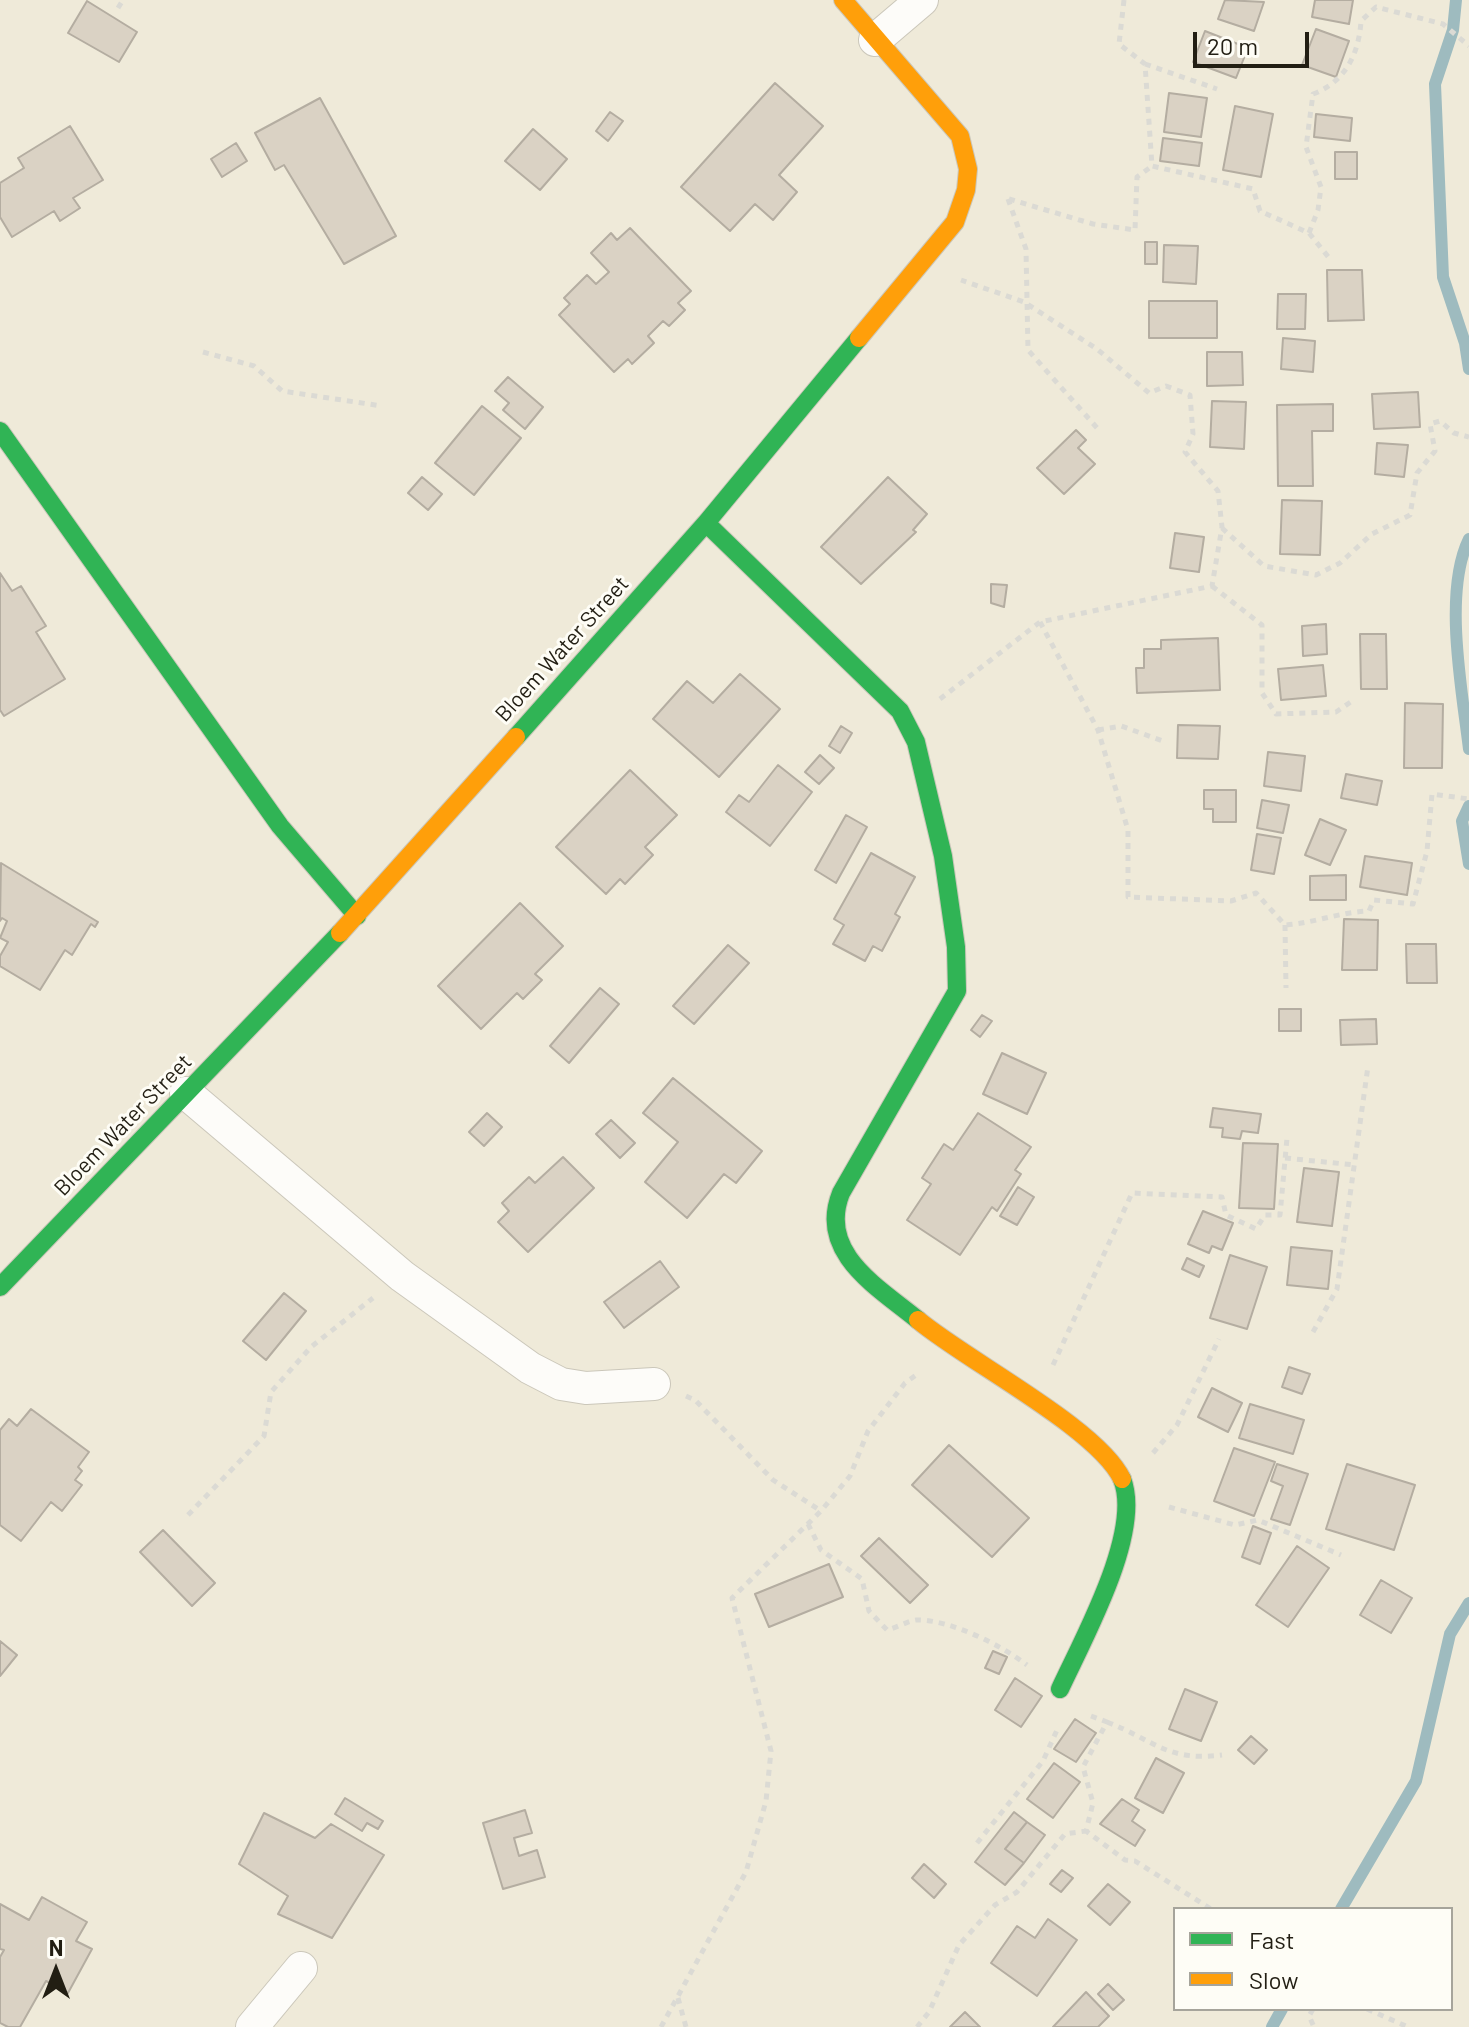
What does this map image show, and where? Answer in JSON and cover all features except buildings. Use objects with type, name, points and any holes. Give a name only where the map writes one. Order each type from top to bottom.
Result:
[{"type":"street","name":"Bloem Water Street","points":[[0,1287],[357,916],[706,523],[955,222],[969,185],[969,158],[960,136],[843,0]]},
{"type":"street","points":[[875,40],[922,0]]},
{"type":"street","points":[[0,431],[280,826],[357,916]]},
{"type":"street","points":[[706,523],[908,721],[943,856],[956,947],[957,991],[841,1193],[833,1224],[837,1243],[846,1258],[951,1347],[1036,1402],[1115,1465],[1127,1490],[1095,1611],[1064,1698]]},
{"type":"street","points":[[186,1093],[402,1276],[530,1368],[561,1384],[586,1388],[654,1384]]},
{"type":"street","points":[[252,2027],[301,1968]]},
{"type":"path","points":[[118,8],[123,0]]},
{"type":"path","points":[[1124,0],[1119,44],[1145,64],[1217,89]]},
{"type":"path","points":[[1309,233],[1318,210],[1321,187],[1306,147],[1313,94],[1335,86],[1360,43],[1361,21],[1376,7],[1443,24],[1469,46]]},
{"type":"path","points":[[1145,64],[1152,166]]},
{"type":"path","points":[[969,185],[1093,224],[1135,230],[1137,177],[1152,166],[1253,189],[1260,211],[1309,233],[1330,259]]},
{"type":"path","points":[[1008,199],[1026,249],[1024,302],[1028,350],[1098,429]]},
{"type":"path","points":[[930,254],[958,278],[1024,302],[1097,349],[1149,393],[1166,386],[1190,395],[1193,434],[1185,452],[1218,491],[1222,527],[1212,586]]},
{"type":"path","points":[[203,352],[254,366],[282,391],[382,406]]},
{"type":"path","points":[[1222,527],[1264,566],[1316,575],[1340,563],[1372,534],[1410,515],[1417,473],[1435,451],[1430,424],[1440,421],[1454,433],[1469,437]]},
{"type":"path","points":[[908,721],[961,686],[1040,622],[1212,586],[1262,625],[1262,693],[1276,714],[1336,712],[1355,699]]},
{"type":"path","points":[[1040,622],[1098,730],[1128,830],[1128,897],[1231,901],[1256,893],[1285,925],[1286,988]]},
{"type":"path","points":[[1098,730],[1121,726],[1166,742]]},
{"type":"path","points":[[1285,925],[1315,923],[1343,912],[1369,911],[1374,900],[1413,904],[1427,851],[1432,794],[1469,799]]},
{"type":"path","points":[[1313,1332],[1337,1289],[1368,1066]]},
{"type":"path","points":[[1036,1402],[1132,1193],[1222,1197],[1226,1215],[1256,1229],[1265,1215],[1280,1215],[1287,1138]]},
{"type":"path","points":[[1285,1158],[1355,1165]]},
{"type":"path","points":[[188,1515],[264,1436],[271,1392],[311,1347],[402,1276]]},
{"type":"path","points":[[1219,1339],[1177,1425],[1127,1490],[1235,1525],[1258,1520],[1341,1555]]},
{"type":"path","points":[[661,2027],[746,1872],[766,1801],[771,1751],[732,1598],[821,1511],[850,1476],[868,1431],[905,1383],[951,1347]]},
{"type":"path","points":[[654,1384],[695,1400],[773,1480],[821,1511]]},
{"type":"path","points":[[808,1524],[821,1550],[862,1579],[869,1611],[887,1630],[914,1620],[963,1630],[1012,1653],[1064,1698],[1174,1755],[1222,1755]]},
{"type":"path","points":[[977,1843],[1043,1761],[1064,1698]]},
{"type":"path","points":[[1086,1831],[1093,1803],[1083,1767],[1107,1722]]},
{"type":"path","points":[[917,2027],[929,2012],[959,1945],[995,1905],[1017,1892],[1065,1834],[1086,1831],[1125,1860],[1135,1861],[1208,1907]]},
{"type":"path","points":[[677,1997],[686,2027]]},
{"type":"path","points":[[1372,2011],[1408,2027]]},
{"type":"waterway","points":[[1456,0],[1453,30],[1435,84],[1443,277],[1465,343],[1469,369]]},
{"type":"waterway","points":[[1469,539],[1461,561],[1456,613],[1459,671],[1469,749]]},
{"type":"waterway","points":[[1469,806],[1462,821],[1469,864]]},
{"type":"waterway","points":[[1342,1907],[1416,1781],[1450,1634],[1469,1603]]},
{"type":"waterway","points":[[1272,2027],[1281,2011]]},
{"type":"traffic: fast","points":[[516,737],[706,523],[859,338]]},
{"type":"traffic: fast","points":[[0,431],[280,826],[357,916]]},
{"type":"traffic: fast","points":[[706,523],[900,711],[916,742],[943,856],[956,947],[957,991],[841,1193],[836,1214],[837,1234],[844,1251],[856,1267],[918,1320]]},
{"type":"traffic: fast","points":[[0,1287],[340,933]]},
{"type":"traffic: fast","points":[[1060,1689],[1095,1615],[1118,1556],[1126,1501],[1122,1479]]},
{"type":"traffic: slow","points":[[843,0],[960,136],[968,169],[966,190],[955,222],[859,338]]},
{"type":"traffic: slow","points":[[340,933],[516,737]]},
{"type":"traffic: slow","points":[[918,1320],[1087,1438],[1122,1479]]}]
